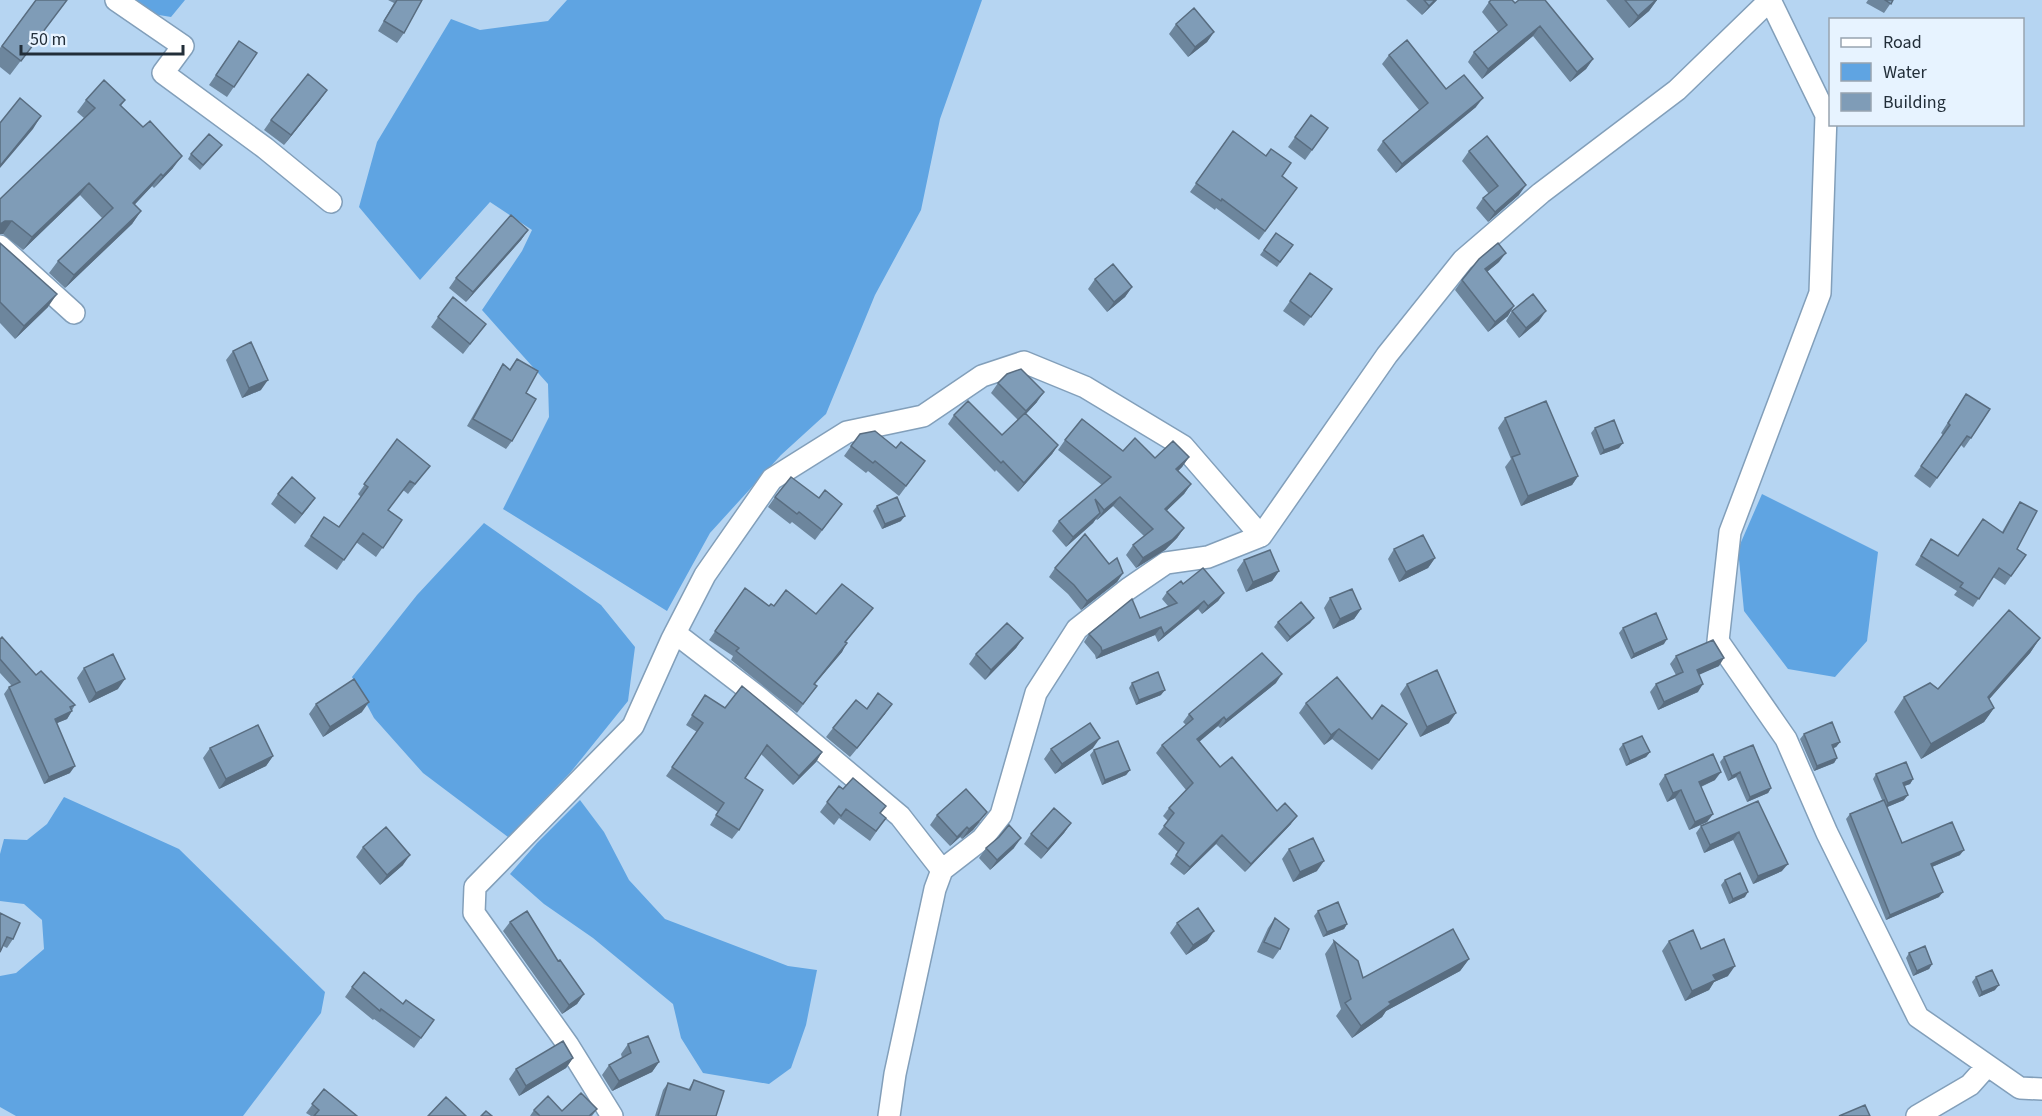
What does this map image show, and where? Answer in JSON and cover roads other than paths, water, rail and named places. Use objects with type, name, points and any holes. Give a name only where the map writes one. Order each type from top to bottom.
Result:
[{"type":"street","points":[[116,0],[183,46],[163,73],[265,148],[331,202]]},
{"type":"street","points":[[889,1116],[895,1074],[935,889],[942,870],[982,839],[1001,815],[1036,693],[1077,629],[1166,563],[1208,557],[1261,536],[1387,355],[1463,260],[1541,193],[1677,90],[1770,0],[1826,116],[1820,293],[1730,532],[1718,641],[1786,739],[1827,833],[1918,1017],[2020,1088],[2042,1089]]},
{"type":"street","points":[[0,246],[74,313]]},
{"type":"street","points":[[606,1113],[568,1045],[474,913],[475,887],[633,726],[675,633],[705,575],[772,479],[847,432],[923,416],[982,376],[1024,362],[1085,387],[1184,446],[1261,536]]},
{"type":"street","points":[[675,633],[758,696],[900,816],[942,870]]},
{"type":"street","points":[[1917,1116],[1970,1085],[1987,1066]]},
{"type":"water","points":[[136,0],[185,0],[171,17],[153,14]]},
{"type":"water","points":[[567,0],[982,0],[940,119],[921,210],[875,295],[826,414],[781,455],[710,533],[667,611],[503,509],[549,417],[548,384],[482,310],[522,251],[532,230],[490,202],[420,280],[359,207],[377,142],[451,19],[480,30],[548,21]]},
{"type":"water","points":[[1762,494],[1878,552],[1867,641],[1835,677],[1788,669],[1744,611],[1738,549]]},
{"type":"water","points":[[484,523],[601,605],[635,647],[628,701],[570,773],[508,837],[423,773],[374,718],[352,677],[417,595]]},
{"type":"water","points":[[64,797],[179,849],[325,992],[321,1013],[243,1116],[16,1116],[0,1107],[0,976],[16,973],[44,949],[42,920],[24,904],[0,901],[0,854],[4,839],[27,840],[47,824]]},
{"type":"water","points":[[580,800],[604,832],[629,880],[665,919],[788,966],[817,970],[806,1025],[791,1068],[769,1084],[703,1073],[681,1038],[673,1004],[593,938],[544,904],[510,874]]}]
